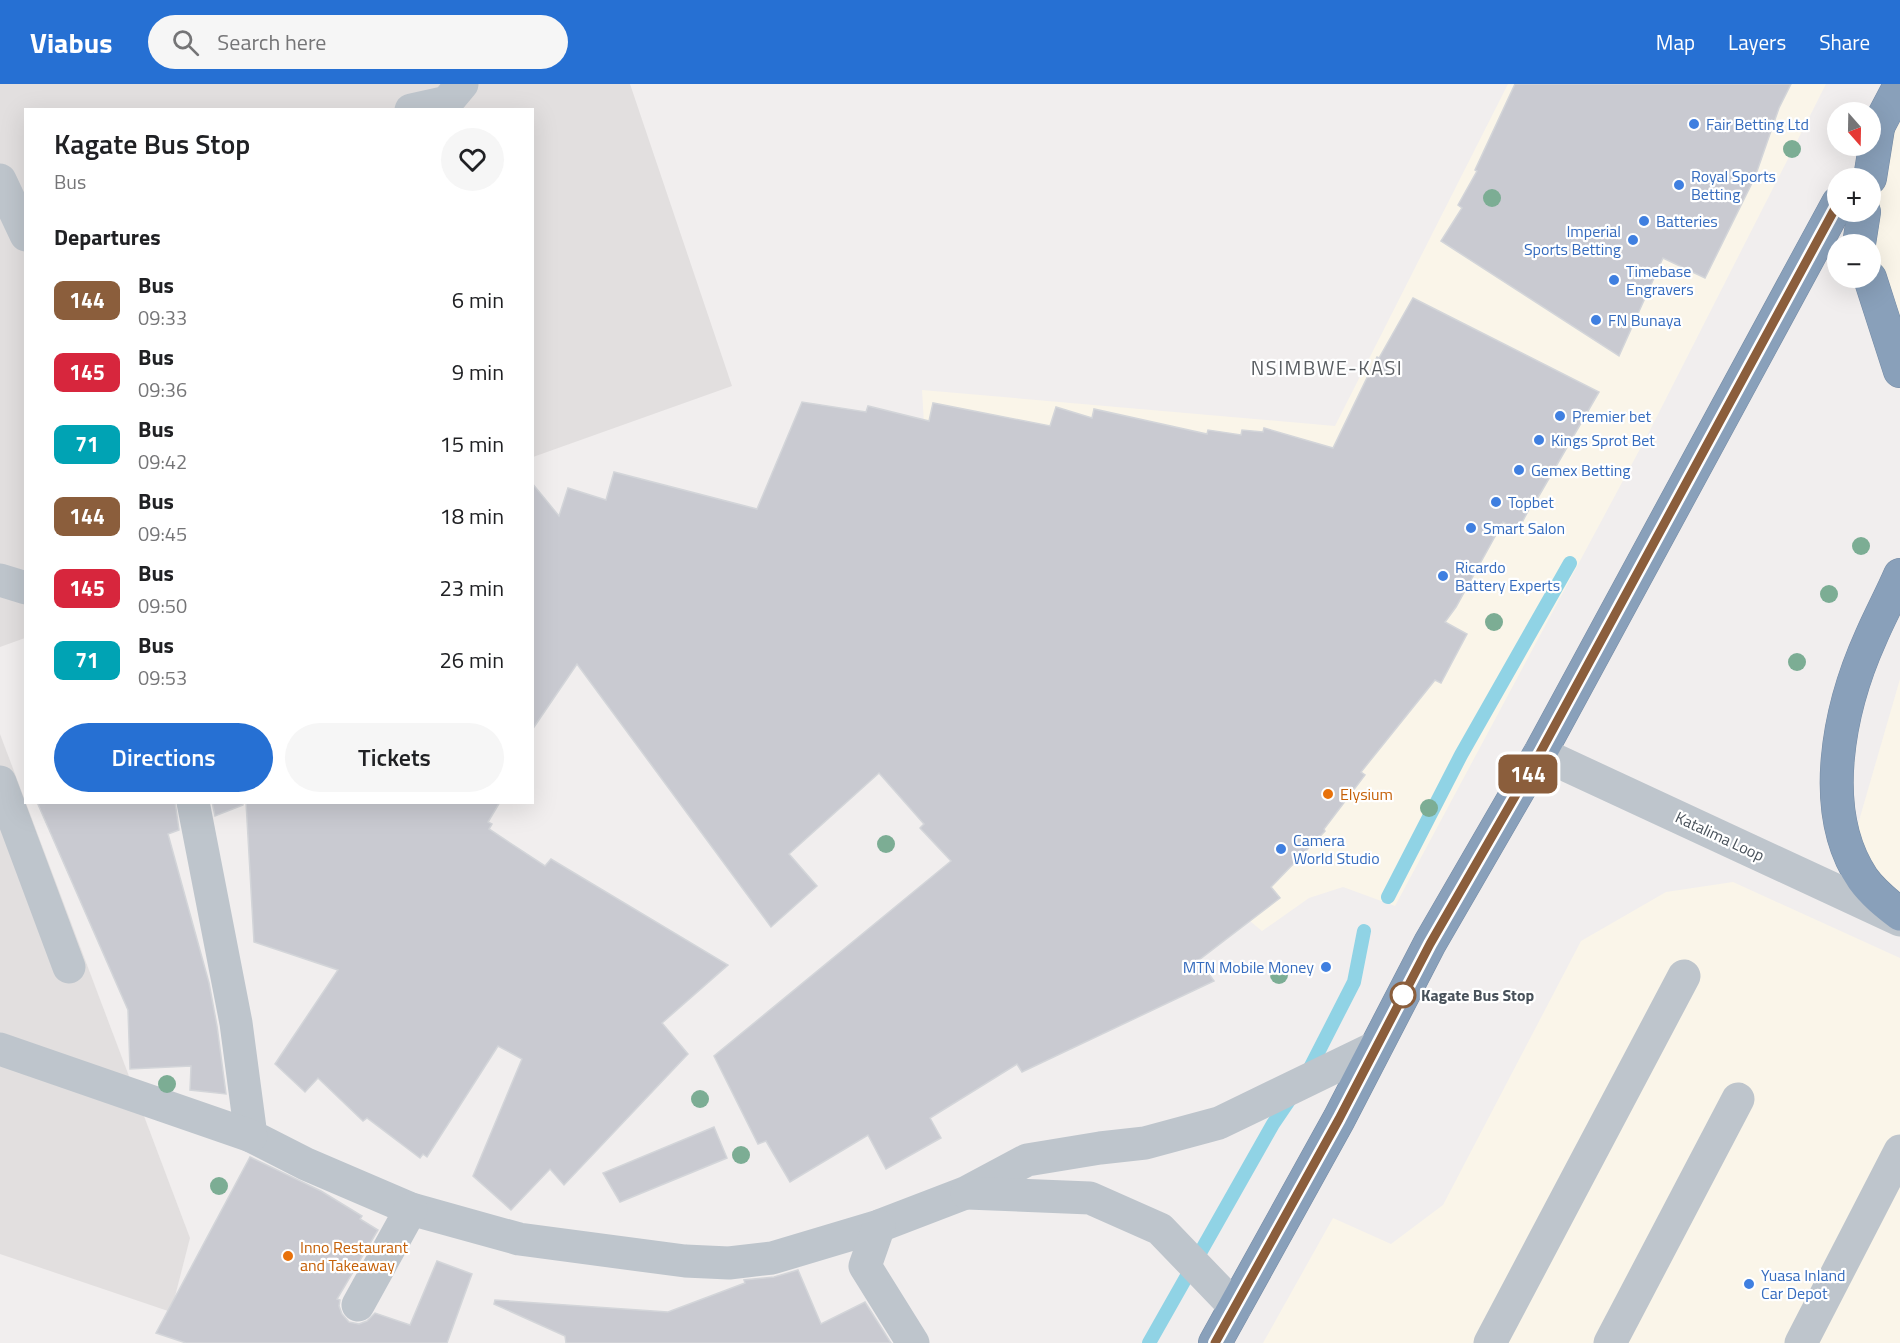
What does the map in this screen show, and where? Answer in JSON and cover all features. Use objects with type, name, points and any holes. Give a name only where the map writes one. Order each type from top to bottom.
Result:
[{"type":"highway","points":[[1881,121],[1900,85]]},
{"type":"highway","points":[[1215,1343],[1339,1119],[1430,944],[1540,753],[1828,222]]},
{"type":"highway","points":[[1873,288],[1900,371]]},
{"type":"highway","points":[[1900,575],[1870,638],[1855,680],[1840,739],[1835,787],[1842,831],[1864,880],[1880,898],[1900,914]]},
{"type":"street","points":[[420,108],[447,102],[462,84]]},
{"type":"street","points":[[0,180],[24,231]]},
{"type":"street","points":[[0,580],[24,587]]},
{"type":"street","name":"Katalima Loop","points":[[1540,753],[1900,920]]},
{"type":"street","points":[[0,782],[69,967]]},
{"type":"street","points":[[193,804],[236,1023],[250,1137]]},
{"type":"street","points":[[1490,1343],[1684,976]]},
{"type":"street","points":[[0,1049],[250,1137],[411,1209],[519,1239],[685,1261],[729,1263],[772,1258],[879,1226],[965,1193],[1027,1160],[1145,1143],[1220,1124],[1376,1047]]},
{"type":"street","points":[[1610,1343],[1738,1099]]},
{"type":"street","points":[[1801,1343],[1900,1151]]},
{"type":"street","points":[[965,1193],[1090,1198],[1160,1229],[1235,1307]]},
{"type":"street","points":[[358,1305],[411,1209]]},
{"type":"street","points":[[879,1226],[865,1266],[913,1343]]},
{"type":"shaded area","points":[[0,84],[630,84],[732,386],[534,457],[534,108],[24,108],[24,638],[0,647]]},
{"type":"shaded area","points":[[1508,84],[1826,84],[1648,434],[1395,906],[1343,887],[1309,898],[1262,931],[1250,921],[926,457],[922,390],[1335,426]]},
{"type":"shaded area","points":[[1900,121],[1900,342],[1880,288],[1881,234],[1867,234],[1869,222],[1881,222],[1879,160]]},
{"type":"shaded area","points":[[1900,679],[1900,895],[1867,869],[1856,831]]},
{"type":"shaded area","points":[[0,734],[24,798],[24,804],[26,804],[190,1238],[171,1312],[0,1254]]},
{"type":"shaded area","points":[[1733,882],[1900,958],[1900,1343],[1263,1343],[1333,1218],[1391,1244],[1443,1205],[1581,941],[1666,892]]},
{"type":"building","points":[[1515,84],[1791,84],[1779,108],[1755,177],[1705,278],[1663,258],[1619,356],[1441,241],[1462,208],[1458,205],[1477,171],[1475,170]]},
{"type":"building","points":[[1413,298],[1599,392],[1518,530],[1503,522],[1456,607],[1445,622],[1467,634],[1441,683],[1435,680],[1361,772],[1365,775],[1324,829],[1325,831],[1271,887],[1280,898],[1199,960],[1214,981],[1022,1072],[1017,1064],[930,1118],[941,1138],[886,1169],[868,1135],[790,1182],[766,1141],[758,1144],[714,1056],[951,861],[920,828],[924,824],[879,773],[789,854],[817,886],[771,927],[577,664],[534,727],[534,485],[559,516],[568,488],[606,500],[614,472],[757,509],[802,402],[866,412],[868,406],[929,421],[933,403],[1050,426],[1056,407],[1092,418],[1094,409],[1207,434],[1208,430],[1241,435],[1242,430],[1263,432],[1264,428],[1333,448],[1377,357],[1379,358]]},
{"type":"building","points":[[38,804],[175,804],[179,830],[168,834],[209,983],[226,1094],[190,1090],[191,1066],[130,1069],[128,1010]]},
{"type":"building","points":[[212,804],[243,804],[243,805],[215,816]]},
{"type":"building","points":[[246,804],[499,804],[488,822],[492,824],[489,829],[545,866],[551,859],[728,965],[662,1023],[688,1054],[564,1185],[550,1169],[511,1210],[473,1176],[522,1059],[498,1046],[427,1157],[423,1154],[420,1158],[367,1118],[363,1121],[318,1078],[305,1092],[275,1064],[338,970],[254,942]]},
{"type":"building","points":[[714,1127],[727,1158],[620,1202],[603,1173]]},
{"type":"building","points":[[250,1157],[321,1191],[362,1216],[360,1219],[378,1230],[337,1299],[340,1300],[339,1306],[342,1314],[349,1322],[359,1324],[367,1321],[375,1313],[410,1325],[437,1261],[472,1274],[447,1343],[186,1343],[156,1333]]},
{"type":"building","points":[[798,1270],[821,1324],[865,1302],[891,1343],[566,1343],[565,1336],[494,1304],[495,1300],[668,1312],[745,1283],[744,1280],[774,1277]]},
{"type":"waterway","points":[[1388,897],[1461,755],[1570,563]]},
{"type":"waterway","points":[[1308,1072],[1354,982],[1364,931]]},
{"type":"waterway","points":[[1149,1343],[1273,1124],[1292,1096]]},
{"type":"bus line","name":"144","points":[[1215,1343],[1339,1119],[1430,944],[1540,753],[1828,222]]},
{"type":"place","name":"Fair Betting Ltd","points":[[1694,124]]},
{"type":"place","name":"Royal Sports Betting","points":[[1679,185]]},
{"type":"place","name":"Batteries","points":[[1644,221]]},
{"type":"place","name":"Imperial Sports Betting","points":[[1633,240]]},
{"type":"place","name":"Timebase Engravers","points":[[1614,280]]},
{"type":"place","name":"FN Bunaya","points":[[1596,320]]},
{"type":"place","name":"Premier bet","points":[[1560,416]]},
{"type":"place","name":"Kings Sprot Bet","points":[[1539,440]]},
{"type":"place","name":"Gemex Betting","points":[[1519,470]]},
{"type":"place","name":"Topbet","points":[[1496,502]]},
{"type":"place","name":"Smart Salon","points":[[1471,528]]},
{"type":"place","name":"Ricardo Battery Experts","points":[[1443,576]]},
{"type":"place","name":"Elysium","points":[[1328,794]]},
{"type":"place","name":"Camera World Studio","points":[[1281,849]]},
{"type":"place","name":"MTN Mobile Money","points":[[1326,967]]},
{"type":"place","name":"Kagate Bus Stop","points":[[1403,995]]},
{"type":"place","name":"Inno Restaurant and Takeaway","points":[[288,1256]]},
{"type":"place","name":"Yuasa Inland Car Depot","points":[[1749,1284]]},
{"type":"district","name":"NSIMBWE-KASI","points":[[1327,368]]}]
